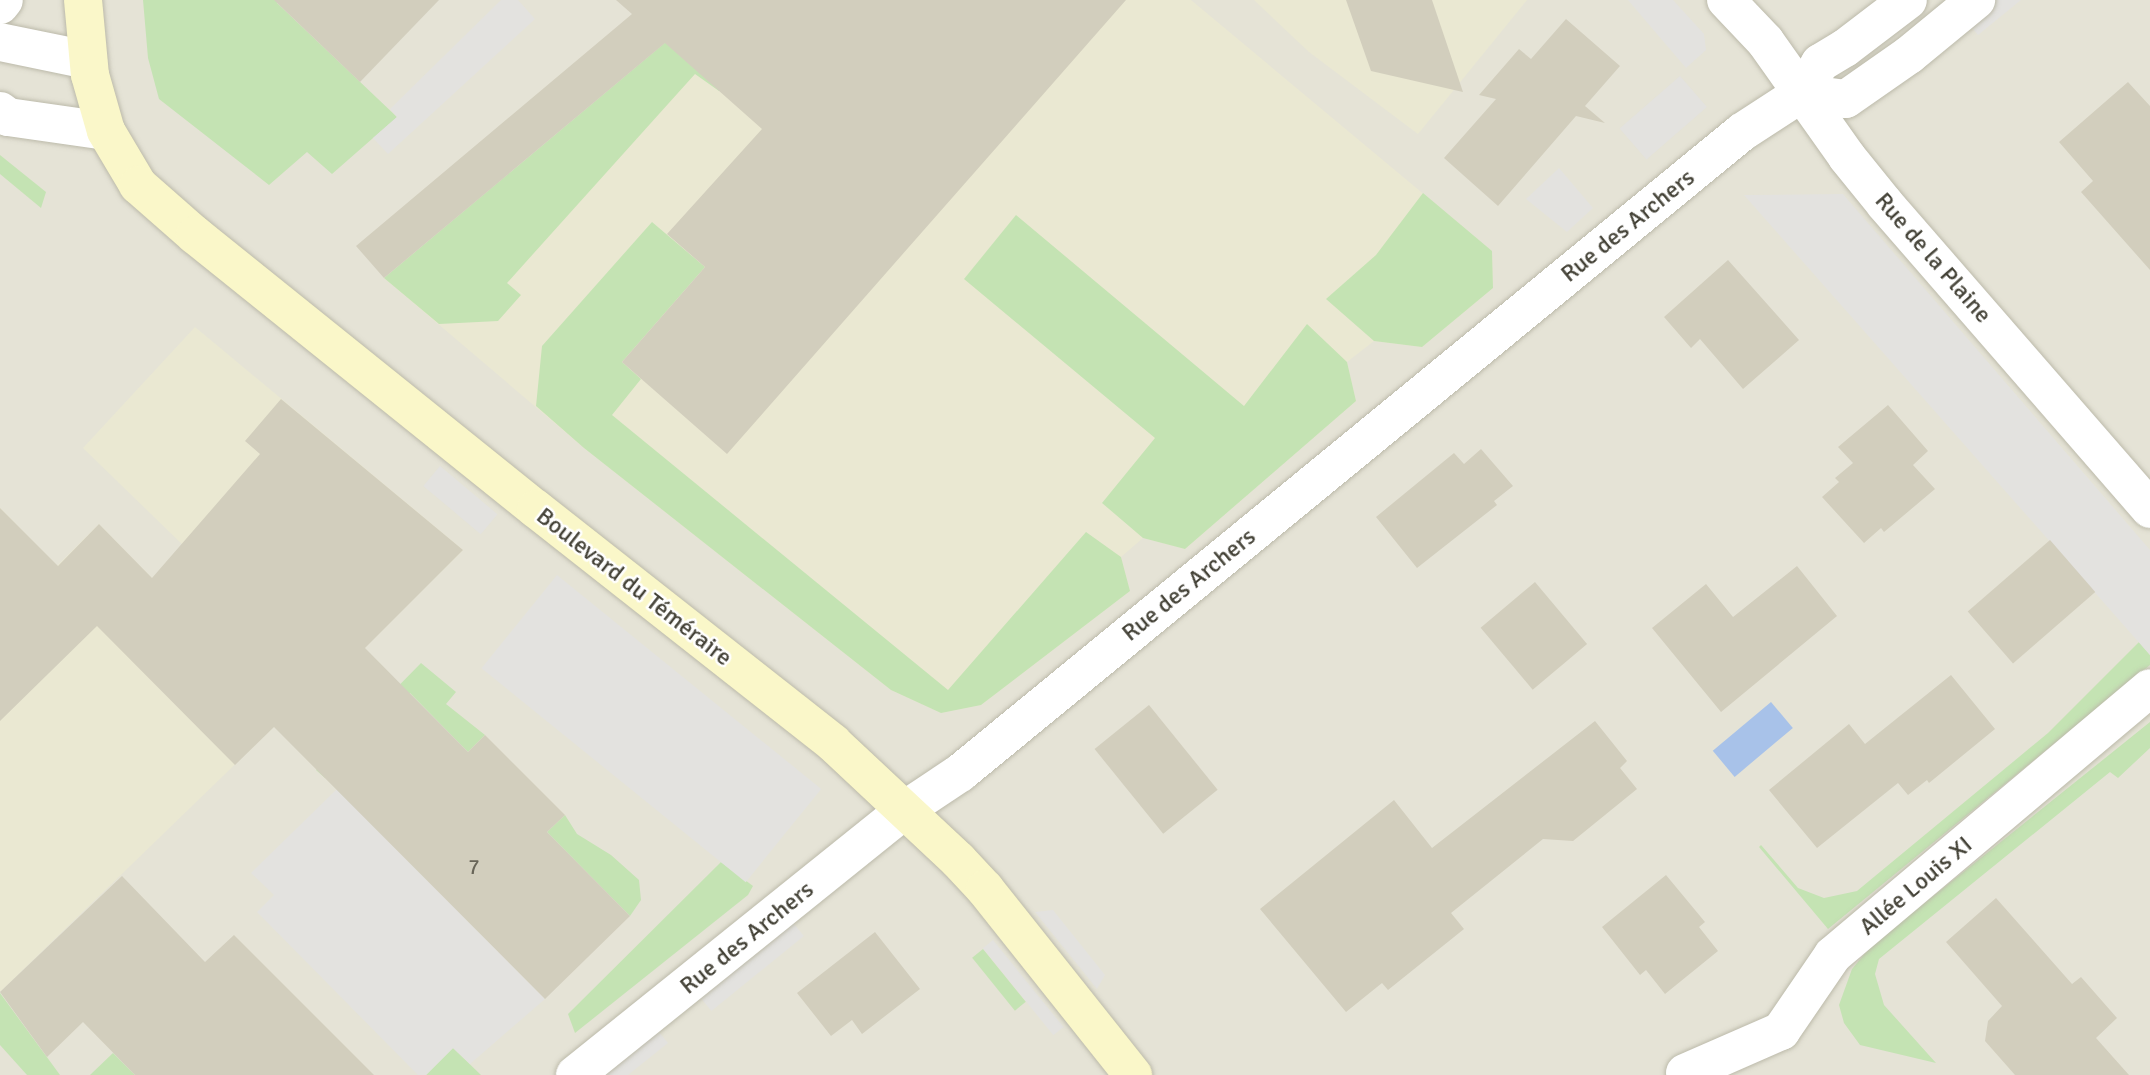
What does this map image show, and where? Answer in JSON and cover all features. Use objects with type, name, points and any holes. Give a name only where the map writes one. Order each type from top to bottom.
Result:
[{"type":"main road","name":"Boulevard du Téméraire","points":[[83,0],[88,60],[106,131],[138,185],[195,235],[833,743],[906,809],[985,889],[1133,1075]]},
{"type":"street","points":[[0,5],[4,0]]},
{"type":"street","name":"Rue de la Plaine","points":[[1726,0],[1765,41],[1885,204],[2150,509]]},
{"type":"street","name":"Rue des Archers","points":[[575,1075],[906,809],[960,773],[1742,132],[1802,93],[1820,64],[1908,0]]},
{"type":"street","points":[[1802,93],[1846,99],[1909,55],[1976,0]]},
{"type":"street","points":[[0,42],[88,60]]},
{"type":"street","points":[[0,111],[8,117],[106,131]]},
{"type":"street","name":"Allée Louis XI","points":[[1685,1073],[1781,1031],[1833,955],[2150,688]]},
{"type":"shaded area","points":[[0,0],[2150,0],[2150,1075],[0,1075]]},
{"type":"shaded area","points":[[501,0],[518,0],[535,19],[388,154],[373,138],[397,117],[390,109]]},
{"type":"shaded area","points":[[716,0],[1191,0],[1492,251],[1493,288],[1422,347],[1374,341],[1347,362],[1356,401],[1185,549],[1143,538],[1121,557],[1130,591],[981,705],[941,713],[891,690],[584,448],[384,278]]},
{"type":"shaded area","points":[[1254,0],[1527,0],[1418,134],[1309,52]]},
{"type":"shaded area","points":[[1628,0],[1673,0],[1704,34],[1706,50],[1686,68]]},
{"type":"shaded area","points":[[1996,0],[2021,0],[1978,35],[1968,23]]},
{"type":"shaded area","points":[[1680,76],[1707,107],[1647,159],[1620,128]]},
{"type":"shaded area","points":[[1559,168],[1593,208],[1567,232],[1526,199]]},
{"type":"shaded area","points":[[1843,194],[2150,550],[2150,655],[1744,195]]},
{"type":"shaded area","points":[[195,327],[463,550],[327,685],[83,448]]},
{"type":"shaded area","points":[[440,466],[497,514],[481,534],[423,486]]},
{"type":"shaded area","points":[[0,508],[57,566],[99,524],[286,715],[0,992]]},
{"type":"shaded area","points":[[557,575],[821,789],[746,882],[481,668]]},
{"type":"shaded area","points":[[337,789],[545,999],[470,1064],[453,1048],[426,1075],[418,1075],[257,912],[274,895],[251,873]]},
{"type":"shaded area","points":[[1053,910],[1105,975],[1097,989],[1035,912]]},
{"type":"shaded area","points":[[790,919],[804,936],[711,1011],[698,994]]},
{"type":"shaded area","points":[[993,940],[1063,1027],[1053,1035],[983,948]]},
{"type":"shaded area","points":[[654,1026],[668,1043],[628,1075],[593,1075]]},
{"type":"green space","points":[[143,0],[280,0],[277,3],[397,117],[332,174],[307,152],[269,185],[159,99],[148,58]]},
{"type":"green space","points":[[716,0],[793,0],[795,4],[719,91],[695,74],[507,283],[521,295],[498,321],[439,324],[384,278]]},
{"type":"green space","points":[[0,155],[46,192],[41,208],[0,174]]},
{"type":"green space","points":[[1423,193],[1492,251],[1493,288],[1422,347],[1374,341],[1326,299],[1376,255]]},
{"type":"green space","points":[[1016,215],[1244,406],[1307,324],[1347,362],[1356,401],[1185,549],[1143,538],[1102,503],[1155,438],[964,279]]},
{"type":"green space","points":[[652,222],[705,267],[622,362],[641,379],[612,415],[948,690],[1086,532],[1121,557],[1130,591],[981,705],[941,713],[891,690],[584,448],[536,406],[542,346]]},
{"type":"green space","points":[[2139,642],[2150,655],[2150,665],[1828,929],[1759,847],[1761,845],[1798,888],[1824,898],[1857,891],[2048,733]]},
{"type":"green space","points":[[421,663],[456,692],[446,704],[485,735],[468,752],[410,693],[325,778],[316,770]]},
{"type":"green space","points":[[2150,722],[2150,748],[2118,778],[2110,772],[1879,959],[1875,974],[1884,1005],[1936,1063],[1860,1045],[1844,1023],[1839,1005],[1852,969],[1871,946]]},
{"type":"green space","points":[[565,815],[577,834],[611,855],[639,880],[641,900],[630,916],[547,832]]},
{"type":"green space","points":[[721,862],[753,886],[748,895],[575,1033],[568,1014]]},
{"type":"green space","points":[[983,949],[1026,1002],[1015,1011],[972,958]]},
{"type":"green space","points":[[0,993],[60,1075],[27,1075],[0,1045]]},
{"type":"green space","points":[[453,1048],[481,1075],[426,1075]]},
{"type":"green space","points":[[113,1053],[135,1075],[90,1075]]},
{"type":"water","points":[[1771,702],[1793,728],[1735,777],[1713,751]]},
{"type":"building","points":[[274,0],[439,0],[360,82]]},
{"type":"building","points":[[616,0],[1126,0],[727,454],[622,362],[705,267],[667,234],[762,129],[665,43],[384,278],[356,246],[632,14]]},
{"type":"building","points":[[1346,0],[1432,0],[1463,92],[1371,71]]},
{"type":"building","points":[[1566,19],[1620,66],[1585,106],[1605,123],[1576,116],[1498,206],[1444,158],[1496,99],[1479,95],[1519,49],[1531,59]]},
{"type":"building","points":[[2128,82],[2150,106],[2150,270],[2081,192],[2093,181],[2059,142]]},
{"type":"building","points":[[1728,260],[1799,340],[1743,389],[1700,339],[1691,348],[1664,317]]},
{"type":"building","points":[[281,399],[463,550],[365,648],[468,752],[485,735],[565,815],[547,832],[630,916],[545,999],[274,727],[235,765],[97,626],[0,721],[0,508],[58,566],[99,524],[152,578],[260,454],[245,441]]},
{"type":"building","points":[[1888,405],[1928,451],[1913,465],[1935,489],[1884,532],[1881,528],[1864,543],[1822,497],[1839,482],[1835,478],[1853,463],[1838,447]]},
{"type":"building","points":[[1481,449],[1513,486],[1494,501],[1497,505],[1417,568],[1376,517],[1454,453],[1464,464]]},
{"type":"building","points":[[2050,540],[2095,592],[2013,664],[1968,612]]},
{"type":"building","points":[[1797,566],[1837,616],[1721,712],[1652,628],[1706,584],[1733,617]]},
{"type":"building","points":[[1535,582],[1587,644],[1533,690],[1481,628]]},
{"type":"building","points":[[1951,675],[1995,729],[1929,783],[1927,780],[1908,795],[1898,783],[1817,848],[1769,790],[1849,724],[1865,744]]},
{"type":"building","points":[[1149,705],[1218,790],[1163,834],[1095,749]]},
{"type":"building","points":[[1595,721],[1627,761],[1620,768],[1637,789],[1573,841],[1543,839],[1451,913],[1464,929],[1388,990],[1382,983],[1346,1012],[1260,909],[1394,800],[1432,848]]},
{"type":"building","points":[[1666,875],[1705,922],[1699,927],[1718,951],[1665,994],[1646,970],[1640,975],[1602,927]]},
{"type":"building","points":[[122,876],[205,962],[234,935],[374,1075],[135,1075],[83,1022],[47,1057],[0,992]]},
{"type":"building","points":[[1996,898],[2072,984],[2081,977],[2117,1018],[2096,1038],[2129,1075],[2015,1075],[1985,1041],[1988,1021],[2002,1006],[1946,942]]},
{"type":"building","points":[[875,932],[920,989],[862,1034],[852,1020],[831,1036],[797,993]]}]
